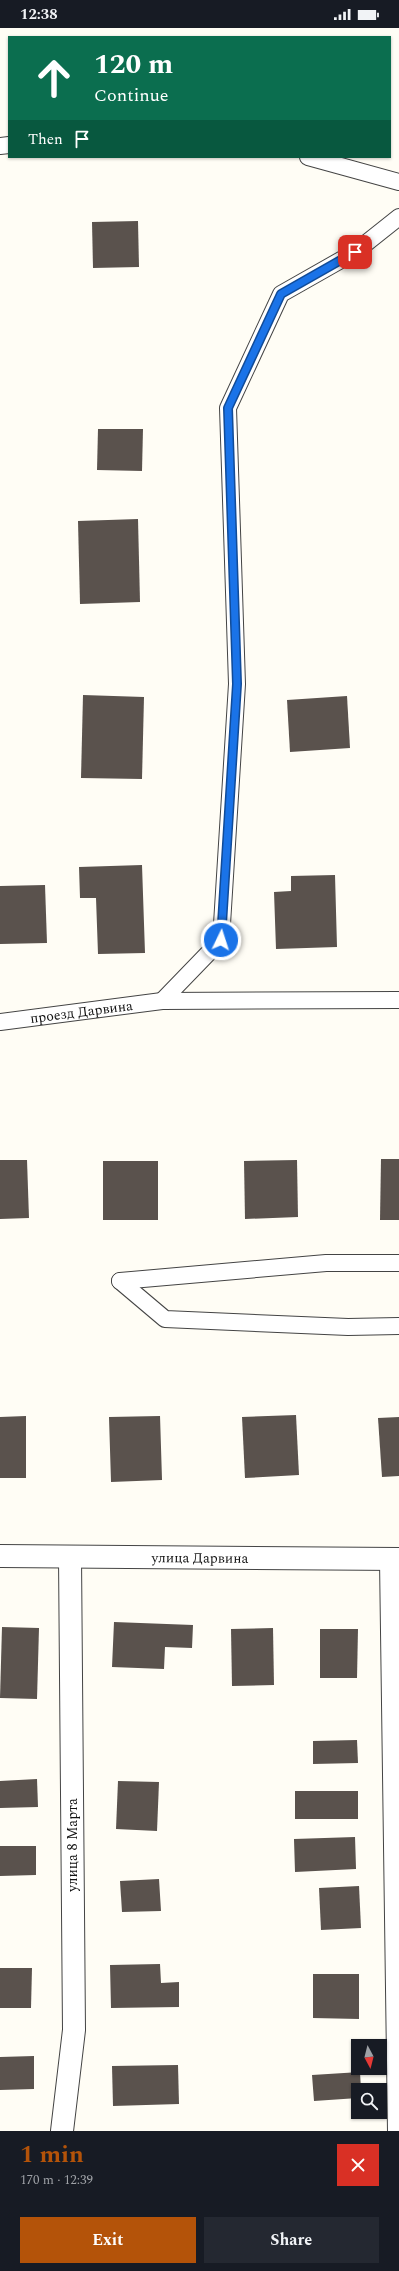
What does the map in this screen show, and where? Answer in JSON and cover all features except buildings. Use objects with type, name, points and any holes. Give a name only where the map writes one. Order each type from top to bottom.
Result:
[{"type":"street","name":"улица Дарвина","points":[[0,1556],[395,1559]]},
{"type":"street","name":"улица 8 Марта","points":[[62,2131],[74,2030],[70,1557]]},
{"type":"street","points":[[395,1559],[399,2131]]},
{"type":"lane","points":[[312,158],[399,182]]},
{"type":"lane","points":[[162,1001],[221,940],[237,684],[228,408],[281,294],[355,252],[399,217]]},
{"type":"lane","name":"проезд Дарвина","points":[[0,1022],[162,1001],[399,1000]]},
{"type":"lane","points":[[399,1263],[326,1263],[120,1281],[165,1319],[348,1327],[399,1326]]},
{"type":"route","points":[[221,940],[237,684],[228,408],[281,294],[355,252]]}]
